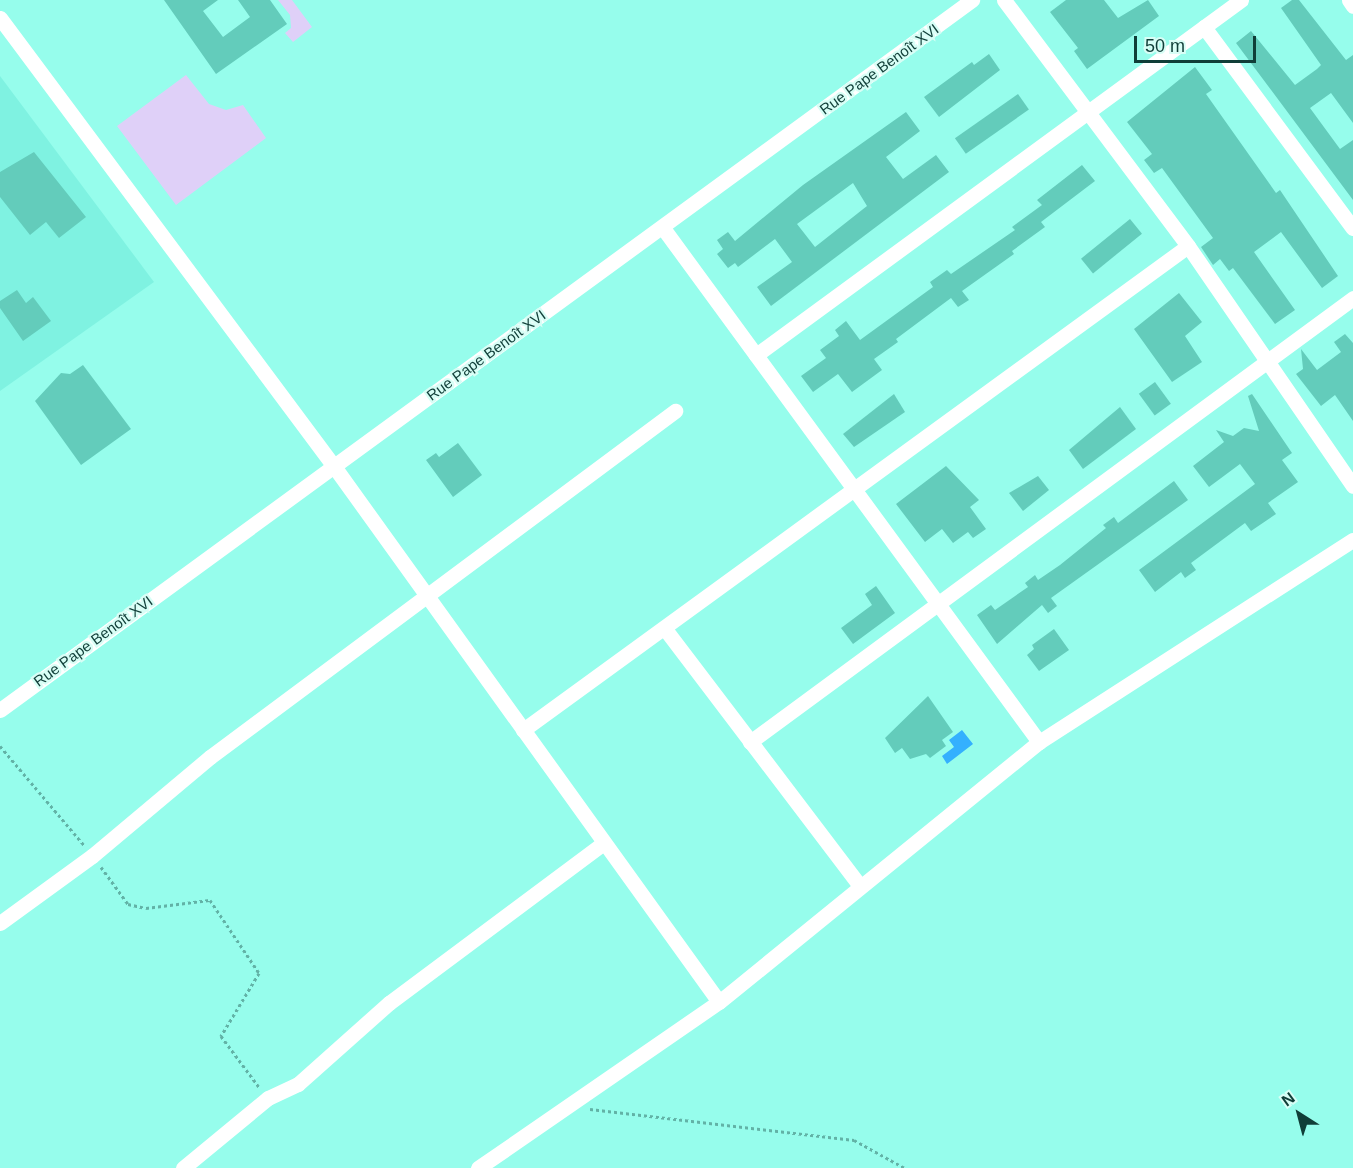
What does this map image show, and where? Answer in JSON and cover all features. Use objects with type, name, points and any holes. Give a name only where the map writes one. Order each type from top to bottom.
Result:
[{"type":"street","name":"Rue Pape Benoît XVI","points":[[0,710],[333,465],[663,228],[972,0]]},
{"type":"street","points":[[1004,0],[1188,246],[1353,486]]},
{"type":"street","points":[[756,355],[1241,0]]},
{"type":"street","points":[[1349,0],[1353,6]]},
{"type":"street","points":[[0,18],[333,465],[719,1002]]},
{"type":"street","points":[[1204,27],[1353,228]]},
{"type":"street","points":[[663,228],[1039,742]]},
{"type":"street","points":[[523,730],[665,629],[1188,246]]},
{"type":"street","points":[[750,742],[1353,298]]},
{"type":"street","points":[[0,923],[92,856],[210,757],[675,411]]},
{"type":"street","points":[[478,1168],[564,1106],[719,1002],[859,885],[1039,742],[1353,540]]},
{"type":"street","points":[[665,629],[859,885]]},
{"type":"street","points":[[183,1168],[268,1098],[298,1084],[389,1003],[604,843]]},
{"type":"path","points":[[0,746],[92,856],[128,904],[146,908],[210,900],[258,974],[221,1036],[268,1098]]},
{"type":"path","points":[[564,1106],[854,1140],[905,1168]]},
{"type":"shaded area","points":[[278,0],[292,0],[312,27],[293,42],[285,33],[291,28],[290,15]]},
{"type":"shaded area","points":[[186,75],[209,104],[226,110],[243,105],[266,138],[176,205],[117,126]]},
{"type":"shaded area","points":[[0,76],[154,282],[0,391]]},
{"type":"shaded area","points":[[962,730],[973,744],[947,764],[942,756],[954,747],[949,740]]},
{"type":"building","points":[[164,0],[218,0],[203,11],[223,37],[250,17],[238,0],[270,0],[287,24],[216,74]]},
{"type":"building","points":[[1066,0],[1104,0],[1118,18],[1148,0],[1159,16],[1087,69],[1074,51],[1078,48],[1050,12]]},
{"type":"building","points":[[1292,0],[1299,0],[1346,60],[1353,55],[1353,123],[1331,93],[1310,108],[1340,149],[1353,140],[1353,200],[1236,43],[1251,31],[1295,85],[1317,69],[1321,65],[1281,8]]},
{"type":"building","points":[[989,54],[1000,70],[939,117],[924,97],[972,62],[974,65]]},
{"type":"building","points":[[1195,67],[1212,90],[1206,94],[1276,193],[1280,190],[1338,276],[1322,288],[1281,232],[1254,252],[1295,310],[1275,324],[1233,268],[1229,271],[1220,259],[1213,265],[1201,247],[1213,238],[1162,168],[1154,173],[1144,160],[1152,154],[1127,122]]},
{"type":"building","points":[[1018,94],[1029,110],[966,154],[955,138]]},
{"type":"building","points":[[906,112],[920,131],[886,157],[903,179],[936,155],[949,172],[771,306],[757,287],[792,262],[775,239],[738,267],[735,263],[728,268],[717,254],[723,249],[717,240],[728,232],[735,241],[803,185]],"holes":[[[853,183],[867,206],[815,247],[797,224]]]},
{"type":"building","points":[[34,152],[86,217],[59,238],[46,222],[30,235],[0,197],[0,172]]},
{"type":"building","points":[[1082,165],[1095,181],[1041,222],[1045,227],[1012,251],[1014,254],[962,291],[969,300],[958,307],[951,298],[896,339],[898,342],[874,359],[882,370],[852,392],[838,374],[813,392],[801,376],[826,358],[820,350],[839,336],[835,330],[846,321],[860,340],[933,287],[930,282],[947,270],[951,274],[1015,230],[1012,227],[1042,205],[1037,200]]},
{"type":"building","points":[[1130,219],[1142,234],[1093,273],[1081,259]]},
{"type":"building","points":[[17,290],[26,303],[33,297],[51,321],[23,341],[0,308],[0,301]]},
{"type":"building","points":[[1179,293],[1202,322],[1185,336],[1202,362],[1172,382],[1134,329]]},
{"type":"building","points":[[1345,334],[1353,343],[1353,421],[1335,395],[1321,406],[1296,374],[1303,369],[1301,349],[1317,370],[1341,352],[1334,342]]},
{"type":"building","points":[[83,365],[131,429],[81,465],[35,401],[61,373],[70,374]]},
{"type":"building","points":[[1155,382],[1171,404],[1155,416],[1139,394]]},
{"type":"building","points":[[894,394],[905,412],[854,447],[843,434]]},
{"type":"building","points":[[1252,394],[1292,453],[1282,460],[1298,482],[1268,503],[1276,514],[1251,531],[1245,523],[1191,563],[1196,570],[1185,578],[1181,572],[1155,592],[1139,570],[1255,484],[1240,464],[1209,487],[1193,466],[1224,442],[1216,430],[1233,436],[1244,428],[1259,431],[1248,396]]},
{"type":"building","points":[[1120,407],[1136,429],[1083,469],[1069,450]]},
{"type":"building","points":[[458,443],[482,475],[453,497],[426,460],[436,453],[439,457]]},
{"type":"building","points":[[946,466],[979,500],[970,507],[986,529],[973,538],[968,532],[953,543],[942,529],[925,542],[896,504]]},
{"type":"building","points":[[1038,476],[1049,490],[1023,511],[1009,493]]},
{"type":"building","points":[[1174,481],[1188,500],[1051,598],[1057,606],[1048,613],[1042,605],[997,644],[977,615],[991,605],[995,610],[1028,587],[1025,583],[1035,575],[1038,580],[1060,565],[1106,528],[1103,525],[1114,517],[1118,523]]},
{"type":"building","points":[[876,586],[895,613],[853,644],[841,628],[872,605],[865,594]]},
{"type":"building","points":[[1054,629],[1069,650],[1039,671],[1027,655],[1034,649],[1032,645]]},
{"type":"building","points":[[928,696],[953,732],[942,740],[946,746],[930,758],[926,754],[910,759],[902,748],[895,753],[885,738]]}]
